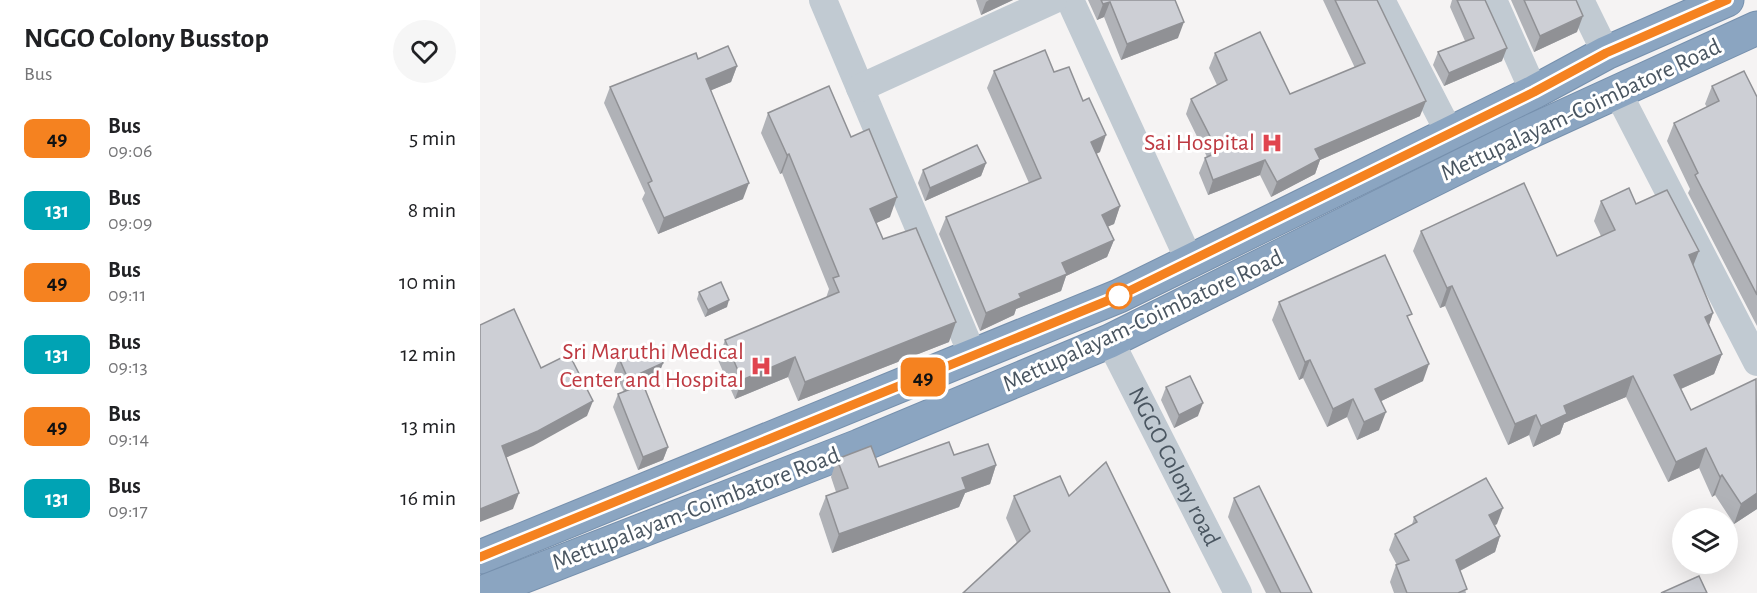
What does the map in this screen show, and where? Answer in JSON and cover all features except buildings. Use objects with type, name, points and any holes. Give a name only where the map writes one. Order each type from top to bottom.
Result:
[{"type":"highway","points":[[480,557],[1093,307],[1190,262],[1450,134],[1606,53],[1727,0]]},
{"type":"highway","name":"Mettupalayam-Coimbatore Road","points":[[481,593],[859,446],[1110,341],[1525,134],[1757,28]]},
{"type":"highway","points":[[1093,307],[1110,341]]},
{"type":"street","points":[[823,0],[974,356]]},
{"type":"street","points":[[860,88],[1053,0]]},
{"type":"street","points":[[1070,0],[1190,262]]},
{"type":"street","points":[[1381,0],[1450,134]]},
{"type":"street","points":[[1493,0],[1534,92]]},
{"type":"street","points":[[1580,0],[1606,53]]},
{"type":"street","points":[[1617,91],[1757,362]]},
{"type":"street","name":"NGGO Colony road","points":[[1110,341],[1238,593]]},
{"type":"bus line","name":"49","points":[[480,557],[1119,296],[1534,92],[1606,53],[1727,0]]},
{"type":"place","name":"Sai Hospital","points":[[1272,143]]},
{"type":"place","name":"Sri Maruthi Medical Center and Hospital","points":[[761,366]]}]
